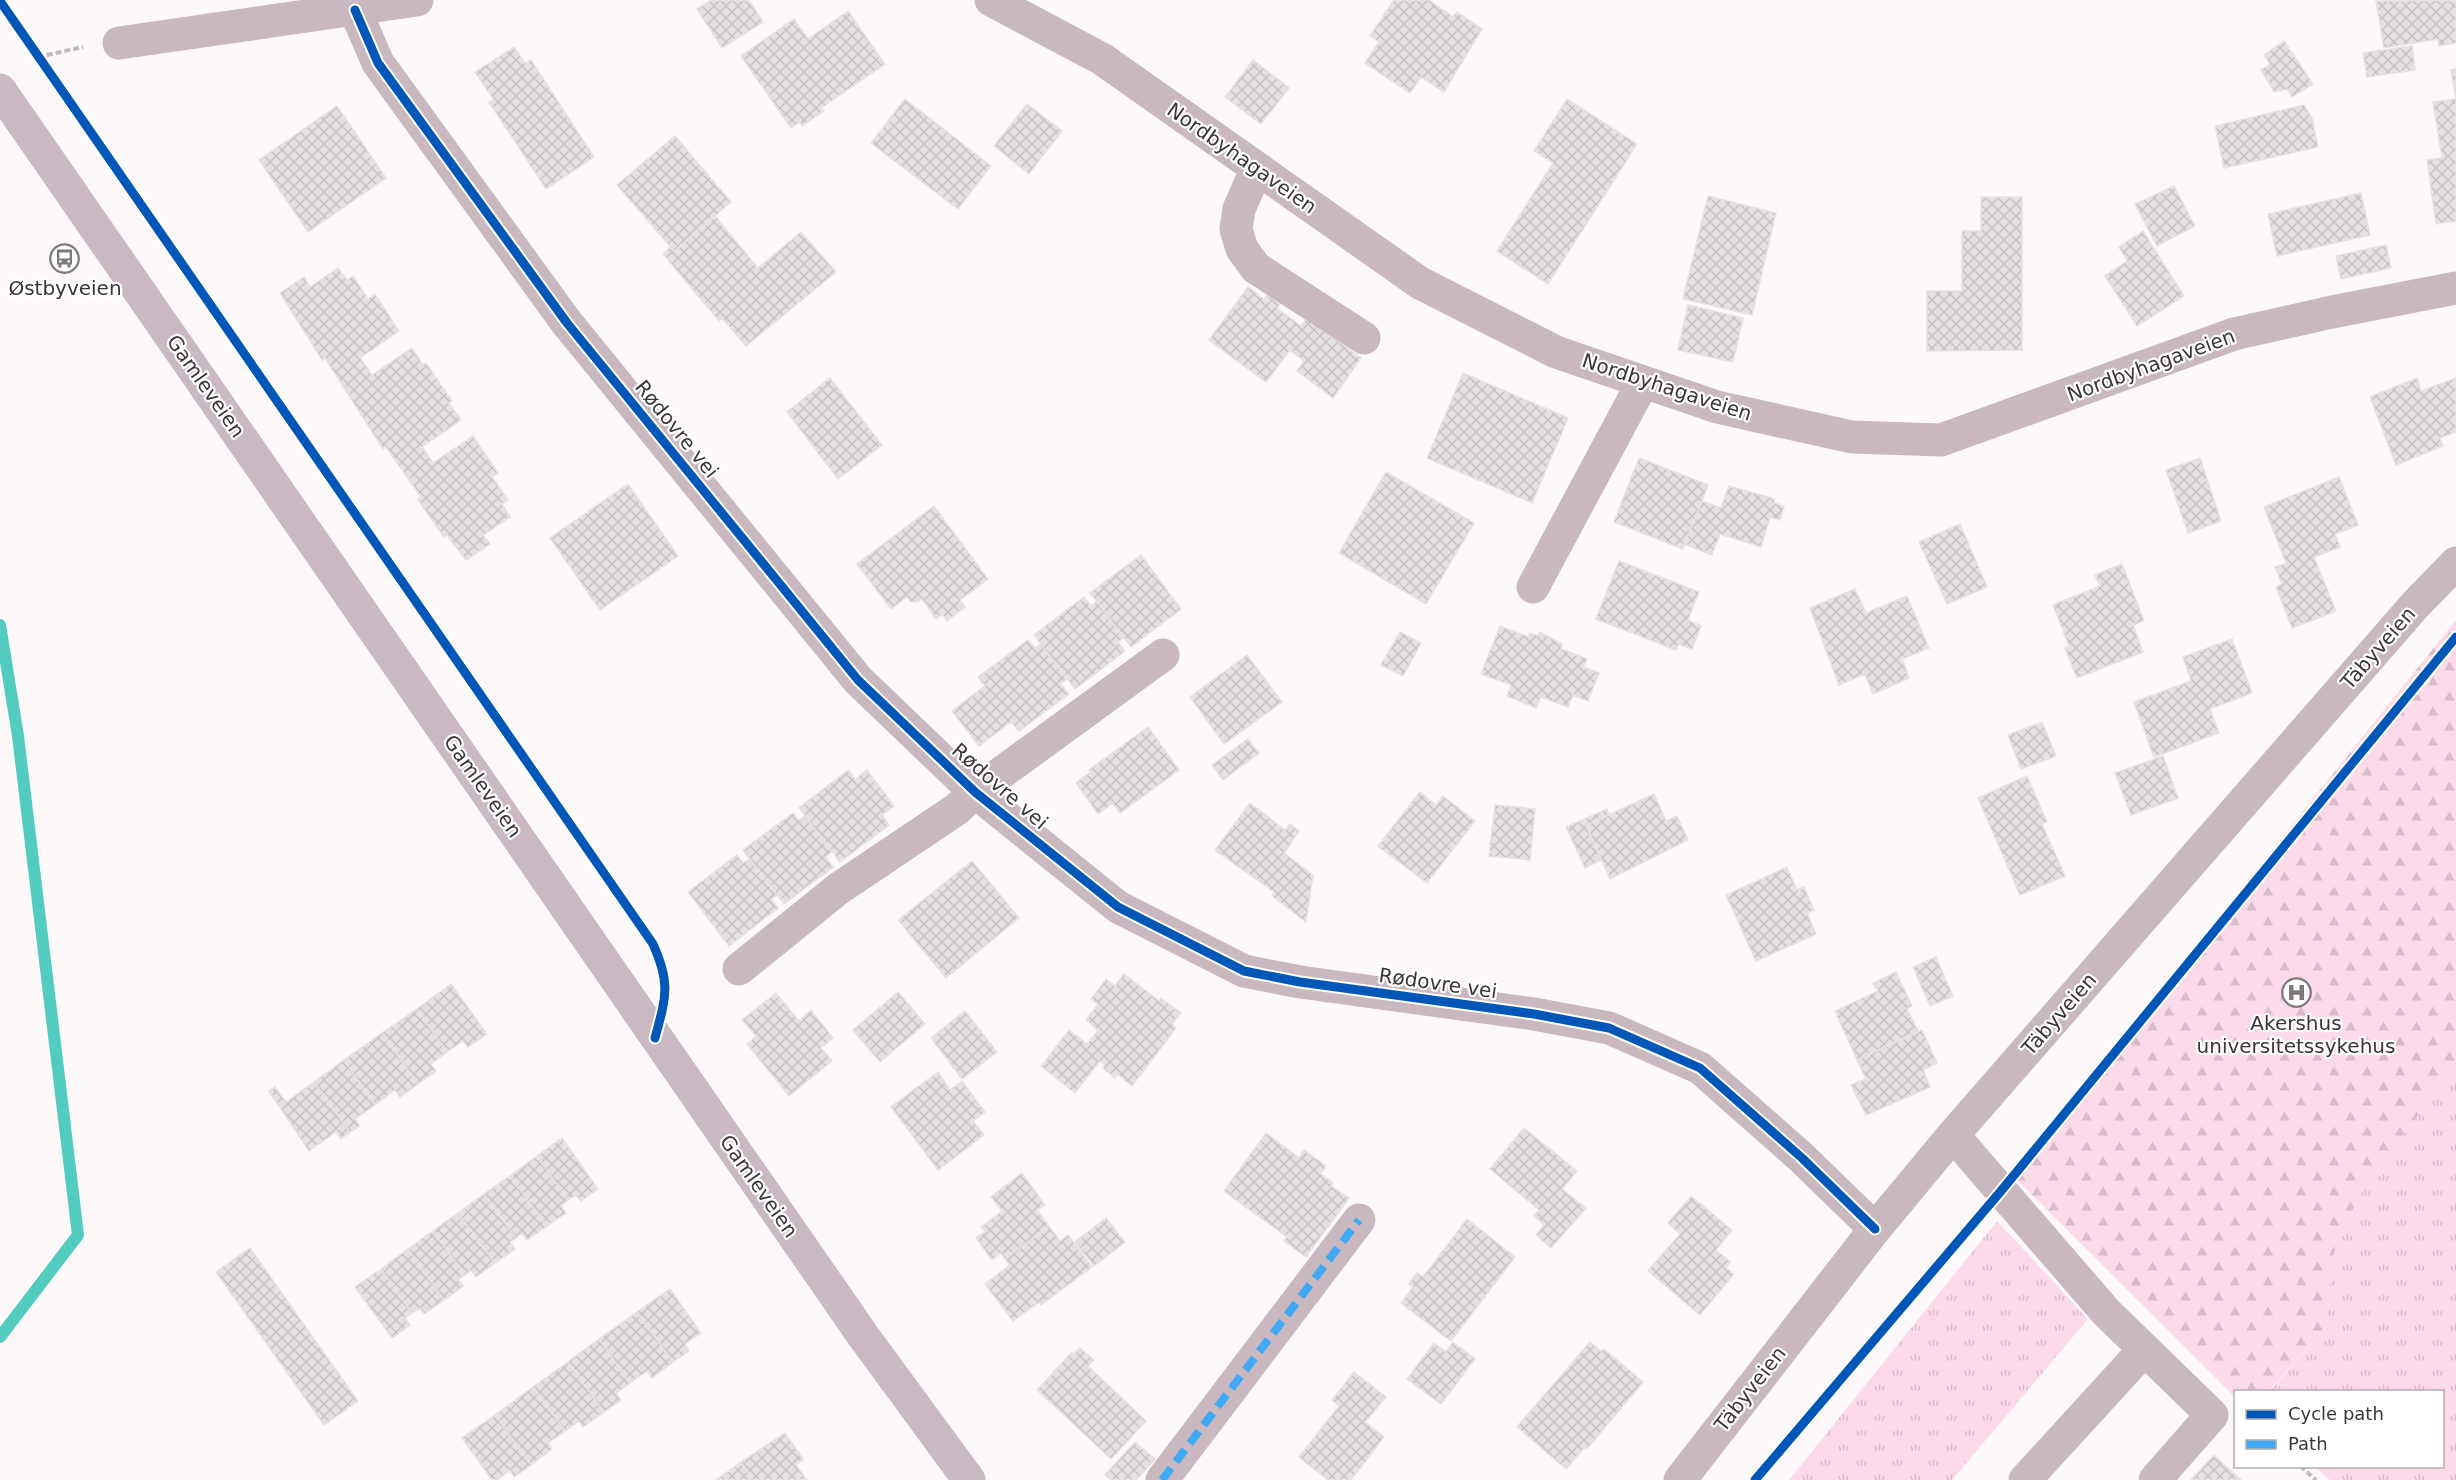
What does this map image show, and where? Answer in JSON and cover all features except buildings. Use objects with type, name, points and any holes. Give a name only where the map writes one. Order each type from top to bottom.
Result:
[{"type":"main road","name":"Gamleveien","points":[[0,90],[837,1299],[969,1480]]},
{"type":"street","points":[[119,43],[417,0]]},
{"type":"street","name":"Nordbyhagaveien","points":[[991,0],[1102,59],[1420,283],[1556,352],[1717,407],[1852,437],[1941,440],[2234,334],[2456,288]]},
{"type":"street","name":"Rødovre vei","points":[[355,10],[378,63],[567,323],[858,680],[975,792],[1118,907],[1244,971],[1300,982],[1534,1014],[1609,1028],[1700,1068],[1802,1158],[1875,1228]]},
{"type":"street","points":[[1257,168],[1239,209],[1236,229],[1242,249],[1256,268],[1364,338]]},
{"type":"street","points":[[1533,587],[1642,382]]},
{"type":"street","name":"Täbyveien","points":[[1680,1480],[1875,1228],[1953,1135],[2408,613],[2456,563]]},
{"type":"street","points":[[739,969],[838,889],[957,809],[975,792],[1163,656]]},
{"type":"street","points":[[1953,1135],[2143,1351],[2212,1415],[2155,1480]]},
{"type":"street","points":[[1162,1480],[1359,1220]]},
{"type":"street","points":[[2025,1480],[2143,1351]]},
{"type":"path","points":[[32,48],[45,67]]},
{"type":"path","points":[[2301,1468],[2316,1480]]},
{"type":"green space","points":[[2456,620],[2456,1064],[2359,1195],[2332,1258],[2327,1326],[2270,1390],[2234,1390],[2234,1396],[2012,1175]]},
{"type":"green space","points":[[2456,1064],[2456,1480],[2330,1480],[2316,1468],[2444,1468],[2444,1390],[2271,1390],[2327,1326],[2332,1258],[2359,1195]]},
{"type":"green space","points":[[1997,1221],[2088,1319],[1952,1480],[1789,1480]]},
{"type":"waterway","points":[[0,625],[18,736],[78,1235],[0,1337]]},
{"type":"marked path","points":[[1162,1480],[1359,1220]]},
{"type":"cycle path","points":[[0,1],[653,944],[659,958],[665,991],[655,1038]]},
{"type":"cycle path","points":[[355,10],[378,63],[567,323],[858,680],[975,792],[1118,907],[1244,971],[1300,982],[1534,1014],[1609,1028],[1700,1068],[1802,1158],[1875,1229]]},
{"type":"cycle path","points":[[1755,1480],[2001,1191],[2456,637]]},
{"type":"place","name":"Østbyveien","points":[[65,258]]},
{"type":"place","name":"Akershus universitetssykehus","points":[[2296,992]]}]
